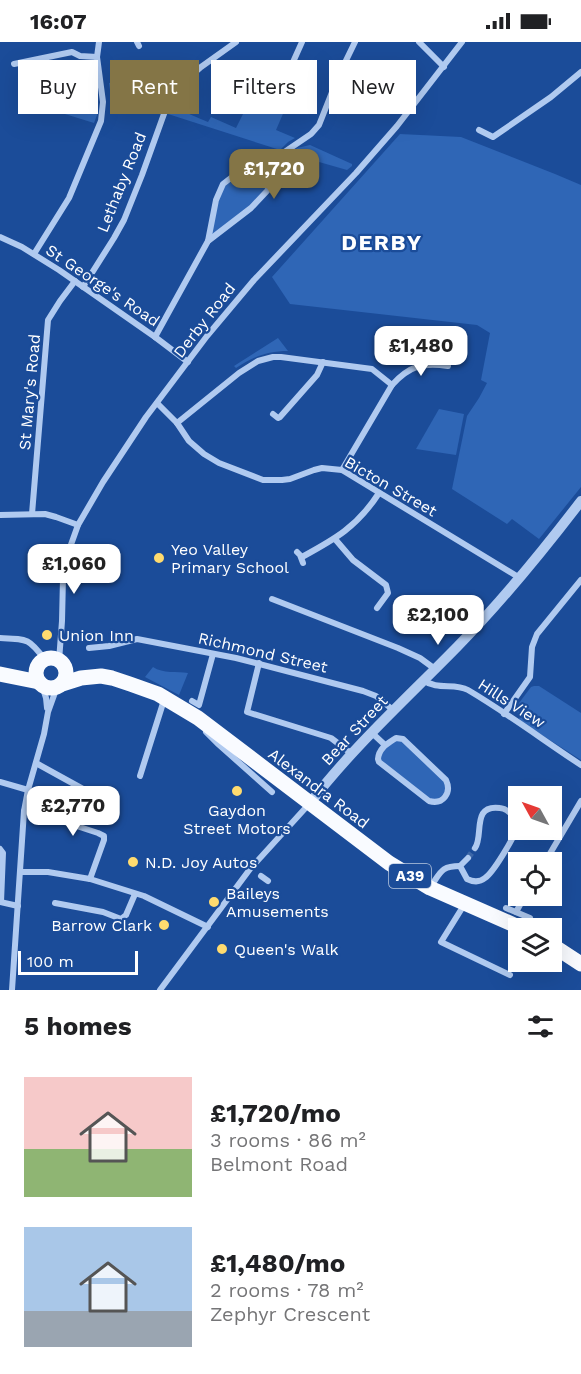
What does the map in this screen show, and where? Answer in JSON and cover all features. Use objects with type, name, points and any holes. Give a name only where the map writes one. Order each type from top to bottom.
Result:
[{"type":"main road","name":"A39","points":[[3,674],[51,674]]},
{"type":"main road","name":"Alexandra Road","points":[[51,674],[112,678],[202,710],[252,767],[310,803],[389,863],[430,888],[465,904],[510,918]]},
{"type":"main road","points":[[562,952],[576,961],[581,971]]},
{"type":"street","points":[[34,254],[73,191],[101,121],[103,102],[97,57],[99,42]]},
{"type":"street","name":"Lethaby Road","points":[[83,287],[124,220],[169,100],[201,67],[236,42]]},
{"type":"street","points":[[294,60],[302,42]]},
{"type":"street","points":[[208,241],[251,208],[267,191],[286,151],[311,134],[318,125],[355,42]]},
{"type":"street","points":[[419,42],[444,67]]},
{"type":"street","name":"Derby Road","points":[[51,674],[61,643],[63,578],[68,553],[78,525],[103,482],[157,403],[242,293],[356,173],[397,126],[462,42]]},
{"type":"street","points":[[14,64],[72,52],[85,57],[97,57]]},
{"type":"street","points":[[479,130],[493,137],[551,97],[581,72]]},
{"type":"street","points":[[155,337],[208,241],[216,200],[223,184],[232,177],[270,182]]},
{"type":"street","name":"St George's Road","points":[[0,237],[34,254],[75,281],[188,362]]},
{"type":"street","name":"St Mary's Road","points":[[32,514],[48,320],[75,281]]},
{"type":"street","points":[[177,423],[239,373],[258,361],[273,357],[372,369],[392,385]]},
{"type":"street","points":[[273,414],[280,417],[317,375],[323,362]]},
{"type":"street","points":[[342,470],[400,375],[418,365],[448,366]]},
{"type":"street","name":"Bicton Street","points":[[157,403],[177,423],[189,441],[219,463],[263,480],[290,479],[322,468],[342,470],[520,578]]},
{"type":"street","points":[[301,558],[335,539],[360,518],[379,493]]},
{"type":"street","name":"Bear Street","points":[[160,990],[252,870],[330,778],[393,710],[487,616],[581,501]]},
{"type":"street","points":[[0,515],[45,514],[78,525]]},
{"type":"street","points":[[335,539],[352,560],[386,585],[388,593],[377,608]]},
{"type":"street","points":[[504,714],[530,677],[532,646],[537,634],[581,580]]},
{"type":"street","points":[[272,599],[398,648],[420,658],[435,669]]},
{"type":"street","points":[[0,638],[26,640],[36,648],[51,674],[44,734],[24,811],[12,990]]},
{"type":"street","name":"Richmond Street","points":[[89,648],[137,639],[259,663],[363,690],[376,696],[393,710]]},
{"type":"street","points":[[202,710],[213,654]]},
{"type":"street","points":[[259,663],[247,712],[331,738],[352,754]]},
{"type":"street","points":[[48,712],[46,698],[51,674]]},
{"type":"street","name":"Hills View","points":[[423,680],[439,687],[466,689],[581,765]]},
{"type":"street","points":[[140,776],[165,698]]},
{"type":"street","points":[[192,701],[202,710]]},
{"type":"street","points":[[372,733],[385,745]]},
{"type":"street","points":[[396,738],[403,739],[446,780],[448,790],[445,797],[438,802],[429,801],[385,767],[378,759],[385,745],[396,738]]},
{"type":"street","points":[[36,763],[83,789]]},
{"type":"street","points":[[252,767],[272,792]]},
{"type":"street","points":[[0,782],[28,790]]},
{"type":"street","points":[[551,852],[581,801]]},
{"type":"street","points":[[460,866],[470,881],[478,882],[486,878],[517,829],[518,824],[512,814],[506,809],[496,807],[484,813],[480,820],[479,841],[475,848]]},
{"type":"street","points":[[24,811],[98,832],[104,836],[90,879]]},
{"type":"street","points":[[0,849],[3,853],[1,902],[18,906]]},
{"type":"street","points":[[430,888],[444,868],[460,866],[468,858]]},
{"type":"street","points":[[20,872],[48,872],[90,879],[144,896],[208,927]]},
{"type":"street","points":[[261,876],[268,881]]},
{"type":"street","points":[[55,903],[104,912],[121,919],[126,915],[135,894]]},
{"type":"street","points":[[465,904],[441,942],[510,975]]},
{"type":"street","points":[[516,912],[519,906]]},
{"type":"street","points":[[506,908],[516,912],[521,918]]},
{"type":"shaded area","points":[[65,114],[97,114],[94,123]]},
{"type":"shaded area","points":[[168,114],[188,114],[208,122],[211,117],[236,128],[243,114],[283,114],[276,130],[295,138],[280,150]]},
{"type":"shaded area","points":[[400,134],[461,137],[581,185],[581,487],[539,539],[512,519],[507,524],[452,489],[467,416],[487,383],[481,380],[490,333],[477,325],[290,304],[272,277]]},
{"type":"shaded area","points":[[310,145],[352,166],[347,170],[291,154],[297,148]]},
{"type":"shaded area","points":[[232,177],[270,182],[251,208],[208,241],[223,184]]},
{"type":"shaded area","points":[[278,338],[288,351],[267,353],[236,368],[234,366]]},
{"type":"shaded area","points":[[439,409],[464,414],[456,455],[416,449]]},
{"type":"shaded area","points":[[153,667],[188,673],[179,695],[145,677]]},
{"type":"shaded area","points":[[534,686],[539,686],[581,713],[581,760],[520,721],[516,707]]},
{"type":"shaded area","points":[[399,738],[446,780],[448,790],[435,802],[385,767],[378,757],[379,753]]},
{"type":"tunnel","points":[[468,858],[475,848]]},
{"type":"place","name":"Yeo Valley Primary School","points":[[159,558]]},
{"type":"place","name":"Union Inn","points":[[47,635]]},
{"type":"place","name":"Gaydon Street Motors","points":[[237,791]]},
{"type":"place","name":"N.D. Joy Autos","points":[[133,862]]},
{"type":"place","name":"Baileys Amusements","points":[[214,902]]},
{"type":"place","name":"Barrow Clark","points":[[164,925]]},
{"type":"place","name":"Queen's Walk","points":[[222,949]]},
{"type":"district","name":"DERBY","points":[[382,242]]}]
